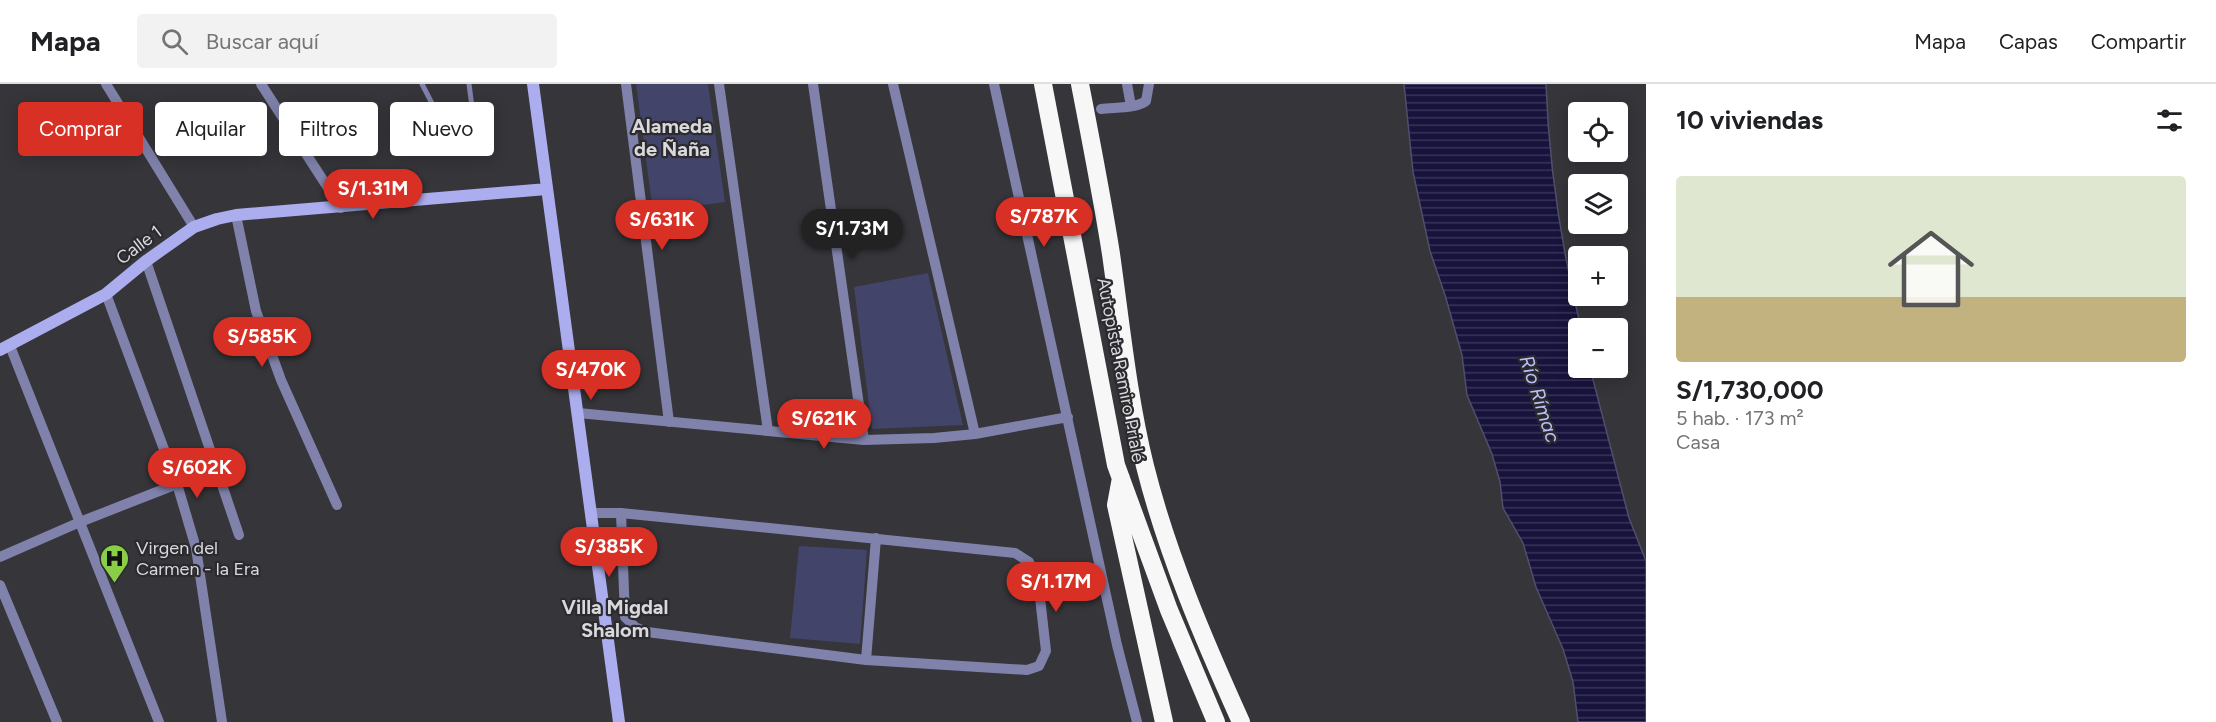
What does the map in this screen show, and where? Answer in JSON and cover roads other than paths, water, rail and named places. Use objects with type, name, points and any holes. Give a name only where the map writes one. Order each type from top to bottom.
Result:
[{"type":"highway","name":"Autopista Ramiro Prialé","points":[[1043,84],[1116,465],[1169,610],[1216,722]]},
{"type":"highway","name":"Autopista Ramiro Prialé","points":[[1080,84],[1106,221],[1132,401],[1145,466],[1171,550],[1241,722]]},
{"type":"highway","points":[[1121,478],[1116,505],[1164,722]]},
{"type":"street","points":[[106,84],[194,227]]},
{"type":"street","points":[[261,84],[341,208]]},
{"type":"street","points":[[533,84],[619,722]]},
{"type":"street","points":[[626,84],[669,422]]},
{"type":"street","points":[[719,84],[768,431]]},
{"type":"street","points":[[813,84],[864,440]]},
{"type":"street","points":[[893,84],[975,434]]},
{"type":"street","points":[[994,84],[1117,645],[1137,722]]},
{"type":"street","points":[[1127,84],[1131,106]]},
{"type":"street","points":[[1101,109],[1139,106],[1146,101],[1149,84]]},
{"type":"street","name":"Calle 1","points":[[5,348],[106,294],[146,261],[194,227],[217,219],[547,189]]},
{"type":"street","points":[[236,216],[256,311],[281,380],[337,505]]},
{"type":"street","points":[[146,261],[239,535]]},
{"type":"street","points":[[106,294],[177,484],[196,548],[222,722]]},
{"type":"street","points":[[5,348],[80,522],[159,722]]},
{"type":"street","points":[[578,413],[864,440],[975,434],[1068,417]]},
{"type":"street","points":[[0,557],[80,522],[177,484]]},
{"type":"street","points":[[591,513],[621,513],[1015,553],[1029,562],[1038,580],[1046,651],[1039,666],[1027,670],[866,660],[647,632],[635,627],[625,616],[621,513]]},
{"type":"street","points":[[866,660],[876,538]]},
{"type":"street","points":[[0,585],[57,722]]},
{"type":"lane","points":[[422,84],[455,148],[477,145],[468,84]]},
{"type":"water","name":"Río Rímac","points":[[1404,84],[1546,84],[1557,207],[1568,267],[1568,306],[1576,306],[1579,318],[1568,318],[1568,378],[1593,378],[1629,518],[1646,561],[1646,722],[1578,722],[1573,682],[1563,649],[1536,587],[1523,543],[1503,508],[1500,482],[1492,454],[1467,395],[1462,355],[1430,251],[1413,172]]},
{"type":"place","name":"Virgen del Carmen - la Era","points":[[115,584]]},
{"type":"district","name":"Alameda de Ñaña","points":[[672,138]]},
{"type":"district","name":"Villa Migdal Shalom","points":[[615,618]]}]
